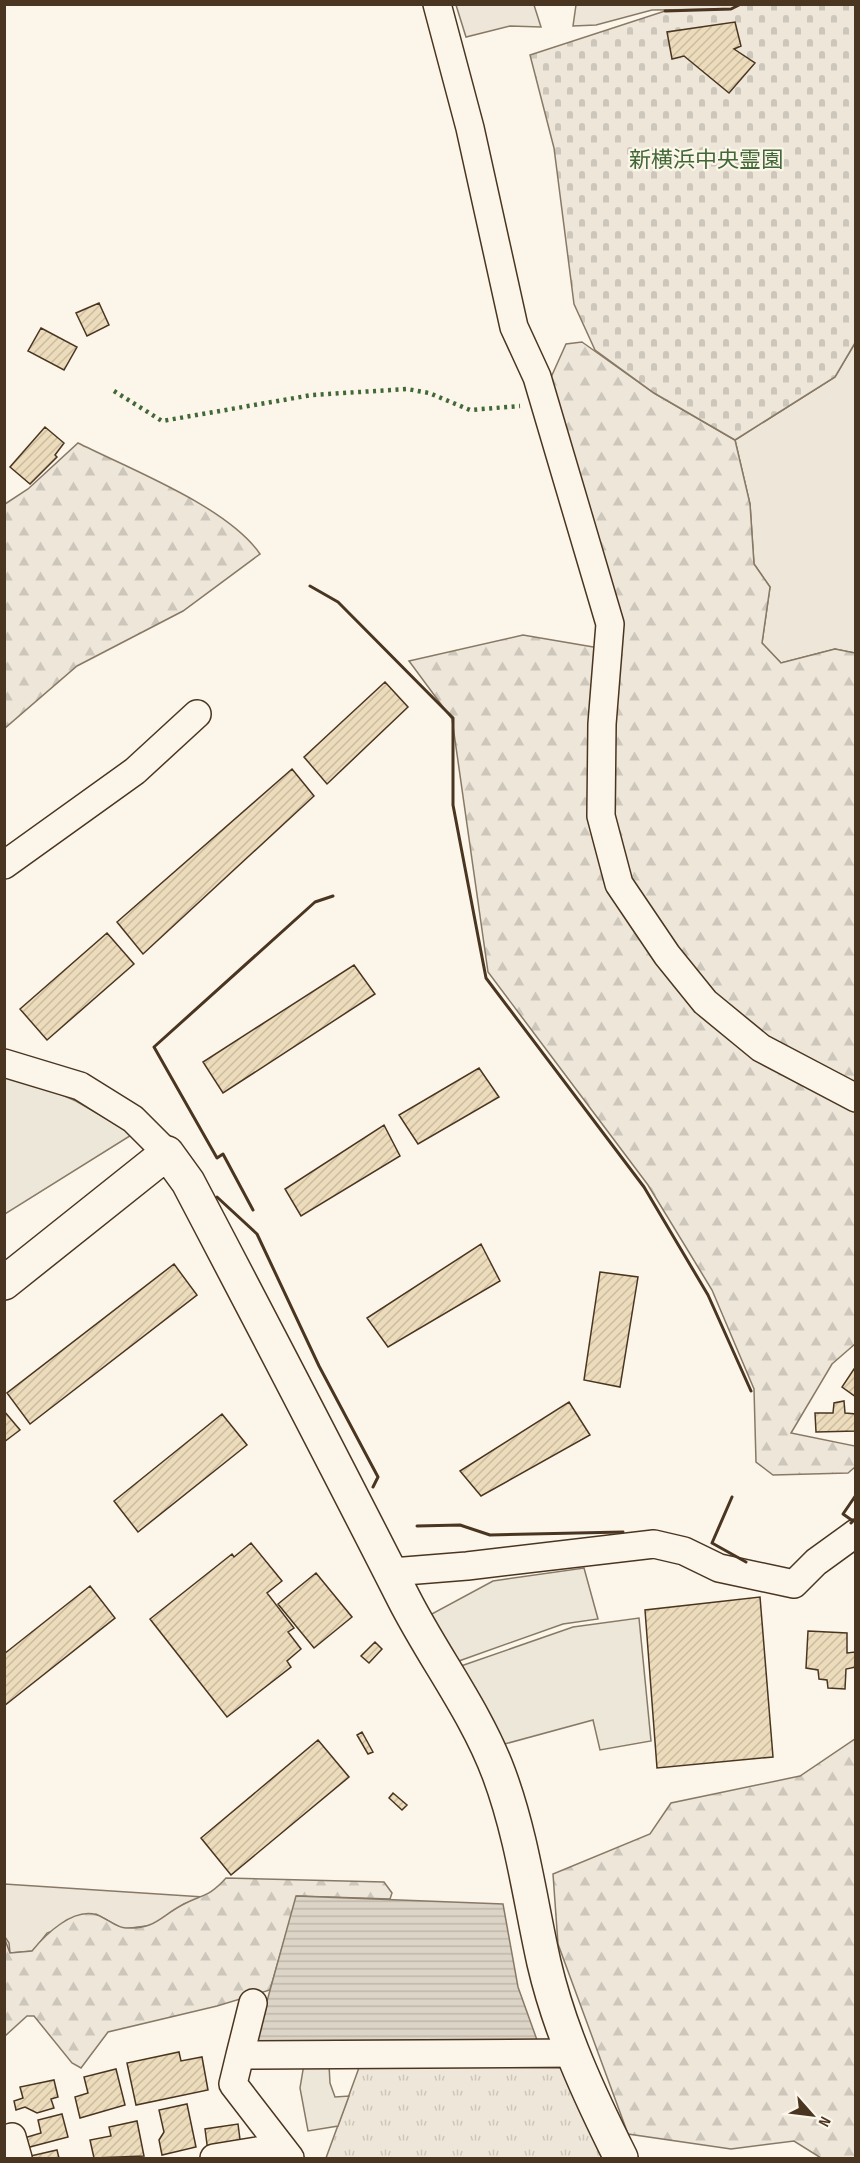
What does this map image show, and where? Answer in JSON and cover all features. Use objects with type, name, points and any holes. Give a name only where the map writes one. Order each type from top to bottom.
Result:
[{"type":"street","points":[[437,4],[470,128],[514,327],[537,377],[610,624],[602,724],[601,816],[619,884],[667,955],[705,1002],[761,1048],[855,1098]]},
{"type":"street","points":[[4,865],[135,771],[197,714]]},
{"type":"street","points":[[4,1064],[80,1086],[134,1119],[167,1153],[188,1182],[392,1572],[478,1729],[499,1773],[528,1880],[544,1964],[573,2053],[590,2096],[621,2158]]},
{"type":"street","points":[[4,1283],[167,1153]]},
{"type":"street","points":[[392,1572],[468,1566],[654,1544],[684,1551],[719,1568],[794,1584],[816,1562],[855,1533]]},
{"type":"street","points":[[253,2003],[233,2085],[286,2153]]},
{"type":"street","points":[[240,2055],[573,2053]]},
{"type":"street","points":[[4,2140],[12,2137],[18,2158]]},
{"type":"street","points":[[214,2158],[286,2153]]},
{"type":"green space","name":"新横浜中央霊園","points":[[741,4],[855,5],[855,343],[835,377],[735,440],[654,393],[595,350],[574,304],[554,148],[530,55],[665,11],[731,9]]},
{"type":"green space","points":[[456,5],[534,5],[541,27],[510,26],[466,37]]},
{"type":"green space","points":[[576,5],[741,5],[731,9],[652,10],[596,25],[573,26]]},
{"type":"green space","points":[[582,342],[654,393],[735,440],[750,504],[754,564],[770,587],[762,643],[781,663],[835,649],[855,653],[855,1344],[832,1364],[791,1433],[855,1446],[855,1467],[848,1473],[773,1475],[756,1462],[754,1389],[712,1290],[648,1185],[488,972],[452,719],[409,661],[523,635],[617,651],[548,384],[566,344]]},
{"type":"green space","points":[[855,343],[855,653],[835,649],[781,663],[762,643],[770,587],[754,564],[750,504],[735,440],[835,377]]},
{"type":"green space","points":[[78,443],[202,505],[225,520],[260,554],[183,611],[77,666],[5,728],[5,504],[28,489]]},
{"type":"green space","points":[[855,1739],[855,2158],[821,2158],[794,2141],[731,2149],[628,2134],[558,1944],[553,1874],[650,1834],[671,1803],[800,1776]]},
{"type":"green space","points":[[226,1878],[384,1882],[392,1893],[390,1899],[297,1896],[270,1990],[217,2006],[108,2032],[81,2068],[72,2063],[34,2016],[27,2016],[5,2036],[4,1937],[10,1953],[32,1951],[52,1930],[79,1915],[101,1916],[122,1928],[145,1926],[210,1892]]},
{"type":"green space","points":[[4,1884],[204,1897],[184,1904],[154,1925],[123,1929],[96,1914],[47,1933],[33,1951],[10,1953],[9,1943],[5,1937]]},
{"type":"green space","points":[[360,2065],[563,2068],[606,2158],[326,2158]]},
{"type":"shaded area","points":[[5,1077],[46,1088],[76,1101],[133,1134],[5,1214]]},
{"type":"shaded area","points":[[584,1568],[598,1619],[563,1624],[456,1662],[428,1616],[493,1581]]},
{"type":"shaded area","points":[[639,1618],[651,1741],[600,1750],[593,1720],[501,1745],[461,1666],[573,1627]]},
{"type":"shaded area","points":[[296,1896],[503,1904],[518,1987],[537,2040],[256,2041]]},
{"type":"shaded area","points":[[304,2064],[329,2065],[330,2083],[335,2097],[349,2096],[338,2126],[308,2131],[300,2088]]},
{"type":"building","points":[[735,22],[741,46],[734,49],[755,63],[729,93],[684,56],[672,59],[667,32]]},
{"type":"building","points":[[99,303],[109,325],[87,336],[76,313]]},
{"type":"building","points":[[41,328],[77,347],[64,370],[28,351]]},
{"type":"building","points":[[45,427],[64,443],[55,455],[57,457],[30,484],[10,467]]},
{"type":"building","points":[[385,682],[408,707],[327,784],[304,757]]},
{"type":"building","points":[[292,769],[314,796],[143,954],[117,922]]},
{"type":"building","points":[[107,933],[134,964],[47,1040],[20,1009]]},
{"type":"building","points":[[354,965],[375,994],[223,1093],[203,1062]]},
{"type":"building","points":[[479,1068],[499,1097],[418,1144],[399,1115]]},
{"type":"building","points":[[384,1125],[400,1156],[301,1216],[285,1189]]},
{"type":"building","points":[[481,1244],[500,1281],[388,1347],[367,1318]]},
{"type":"building","points":[[174,1264],[197,1295],[30,1424],[7,1393]]},
{"type":"building","points":[[600,1272],[638,1277],[620,1387],[584,1380]]},
{"type":"building","points":[[856,1366],[856,1397],[842,1387]]},
{"type":"building","points":[[844,1401],[845,1413],[856,1414],[856,1431],[816,1432],[815,1413],[833,1413],[834,1403]]},
{"type":"building","points":[[569,1402],[590,1435],[481,1496],[460,1471]]},
{"type":"building","points":[[4,1411],[20,1430],[4,1442]]},
{"type":"building","points":[[222,1414],[247,1445],[138,1532],[114,1501]]},
{"type":"building","points":[[251,1543],[282,1581],[267,1593],[294,1628],[288,1632],[301,1649],[287,1661],[291,1667],[227,1717],[150,1619],[232,1554],[234,1557]]},
{"type":"building","points":[[316,1573],[352,1617],[314,1648],[278,1604]]},
{"type":"building","points":[[90,1586],[115,1618],[4,1706],[4,1654]]},
{"type":"building","points":[[760,1597],[773,1757],[657,1768],[645,1610]]},
{"type":"building","points":[[808,1631],[847,1633],[847,1653],[855,1652],[856,1667],[846,1669],[845,1689],[828,1688],[827,1680],[819,1679],[818,1670],[806,1668]]},
{"type":"building","points":[[375,1642],[382,1649],[369,1663],[361,1656]]},
{"type":"building","points":[[362,1732],[373,1752],[368,1754],[357,1735]]},
{"type":"building","points":[[318,1740],[349,1777],[231,1875],[201,1838]]},
{"type":"building","points":[[393,1793],[407,1805],[402,1810],[389,1798]]},
{"type":"building","points":[[179,2052],[181,2061],[202,2057],[208,2090],[136,2105],[127,2063]]},
{"type":"building","points":[[116,2069],[125,2105],[80,2118],[75,2097],[88,2093],[84,2077]]},
{"type":"building","points":[[54,2080],[58,2097],[51,2099],[54,2108],[37,2113],[25,2107],[16,2110],[14,2101],[23,2098],[20,2087]]},
{"type":"building","points":[[187,2104],[196,2147],[162,2155],[159,2140],[164,2132],[159,2110]]},
{"type":"building","points":[[62,2114],[68,2137],[26,2148],[24,2138],[41,2133],[38,2120]]},
{"type":"building","points":[[137,2121],[144,2156],[94,2158],[90,2140],[111,2136],[109,2127]]},
{"type":"building","points":[[238,2124],[241,2147],[208,2152],[205,2129]]},
{"type":"building","points":[[57,2150],[59,2158],[26,2158],[26,2157]]},
{"type":"hedge","points":[[114,391],[162,421],[312,395],[407,389],[429,393],[470,410],[520,406]]},
{"type":"wall","points":[[665,11],[731,9],[741,4]]},
{"type":"wall","points":[[310,586],[338,602],[453,718],[453,805],[486,978],[644,1187],[708,1295],[751,1391]]},
{"type":"wall","points":[[253,1210],[223,1154],[217,1158],[154,1047],[315,902],[333,896]]},
{"type":"wall","points":[[217,1197],[257,1234],[319,1366],[378,1477],[373,1487]]},
{"type":"wall","points":[[851,1523],[853,1521],[843,1514],[856,1495]]},
{"type":"wall","points":[[732,1497],[712,1543],[746,1562]]},
{"type":"wall","points":[[417,1526],[460,1525],[490,1535],[623,1532]]}]
